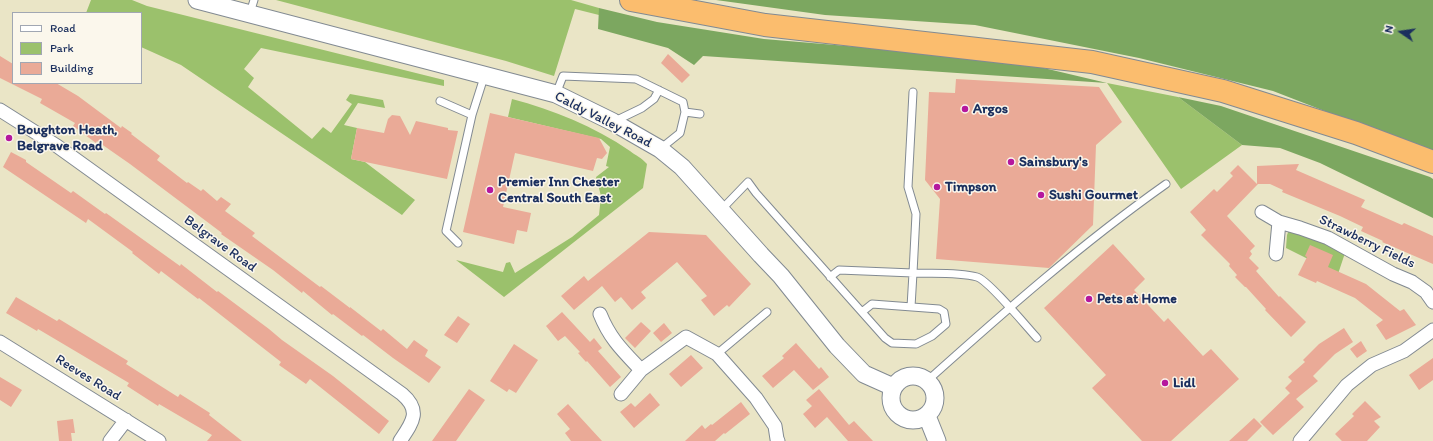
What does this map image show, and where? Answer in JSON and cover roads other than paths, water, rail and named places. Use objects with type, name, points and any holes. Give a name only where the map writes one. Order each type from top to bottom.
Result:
[{"type":"highway","points":[[631,0],[764,25],[1092,62],[1223,90],[1356,132],[1433,162]]},
{"type":"street","name":"Caldy Valley Road","points":[[197,0],[252,7],[556,94],[613,122],[660,150],[682,168],[781,276],[837,346],[864,374],[893,387]]},
{"type":"street","name":"Belgrave Road","points":[[0,110],[57,146],[402,394],[411,402],[413,412],[412,423],[400,441]]},
{"type":"street","name":"Strawberry Fields","points":[[1262,212],[1279,222],[1328,238],[1394,274],[1412,282],[1426,292],[1433,302]]},
{"type":"street","points":[[1276,254],[1279,222]]},
{"type":"street","points":[[600,314],[605,327],[614,341],[641,370]]},
{"type":"street","points":[[1300,441],[1347,386],[1372,365],[1404,351],[1433,330]]},
{"type":"street","points":[[621,394],[641,370],[686,337],[717,354],[756,398],[775,426],[776,440]]},
{"type":"street","name":"Reeves Road","points":[[0,342],[159,441]]},
{"type":"street","points":[[915,376],[927,381],[933,389],[936,398],[933,408],[927,416],[918,420],[908,420],[899,415],[893,407],[891,397],[893,387],[903,378],[915,376]]},
{"type":"street","points":[[927,416],[937,441]]},
{"type":"street","points":[[110,441],[126,420]]},
{"type":"lane","points":[[458,243],[446,231],[472,115],[485,74]]},
{"type":"lane","points":[[556,94],[564,76],[636,79],[683,102],[685,112],[680,133],[660,150]]},
{"type":"lane","points":[[613,122],[642,108],[654,99],[659,90]]},
{"type":"lane","points":[[911,307],[916,214],[908,188],[913,92]]},
{"type":"lane","points":[[440,101],[472,115]]},
{"type":"lane","points":[[685,112],[700,114]]},
{"type":"lane","points":[[721,210],[748,182],[830,277],[885,338],[892,342],[916,344],[932,336],[946,324],[944,312],[939,309],[872,304],[862,312]]},
{"type":"lane","points":[[927,381],[1008,308],[1120,217],[1166,184]]},
{"type":"lane","points":[[830,277],[839,270],[960,274],[978,277],[990,287],[1037,338]]},
{"type":"lane","points":[[717,354],[767,312]]},
{"type":"place","name":"Argos","points":[[965,109]]},
{"type":"place","name":"Boughton Heath, Belgrave Road","points":[[9,138]]},
{"type":"place","name":"Sainsbury's","points":[[1011,162]]},
{"type":"place","name":"Timpson","points":[[937,187]]},
{"type":"place","name":"Premier Inn Chester Central South East","points":[[490,190]]},
{"type":"place","name":"Sushi Gourmet","points":[[1041,195]]},
{"type":"place","name":"Pets at Home","points":[[1089,299]]},
{"type":"place","name":"Lidl","points":[[1165,383]]}]
